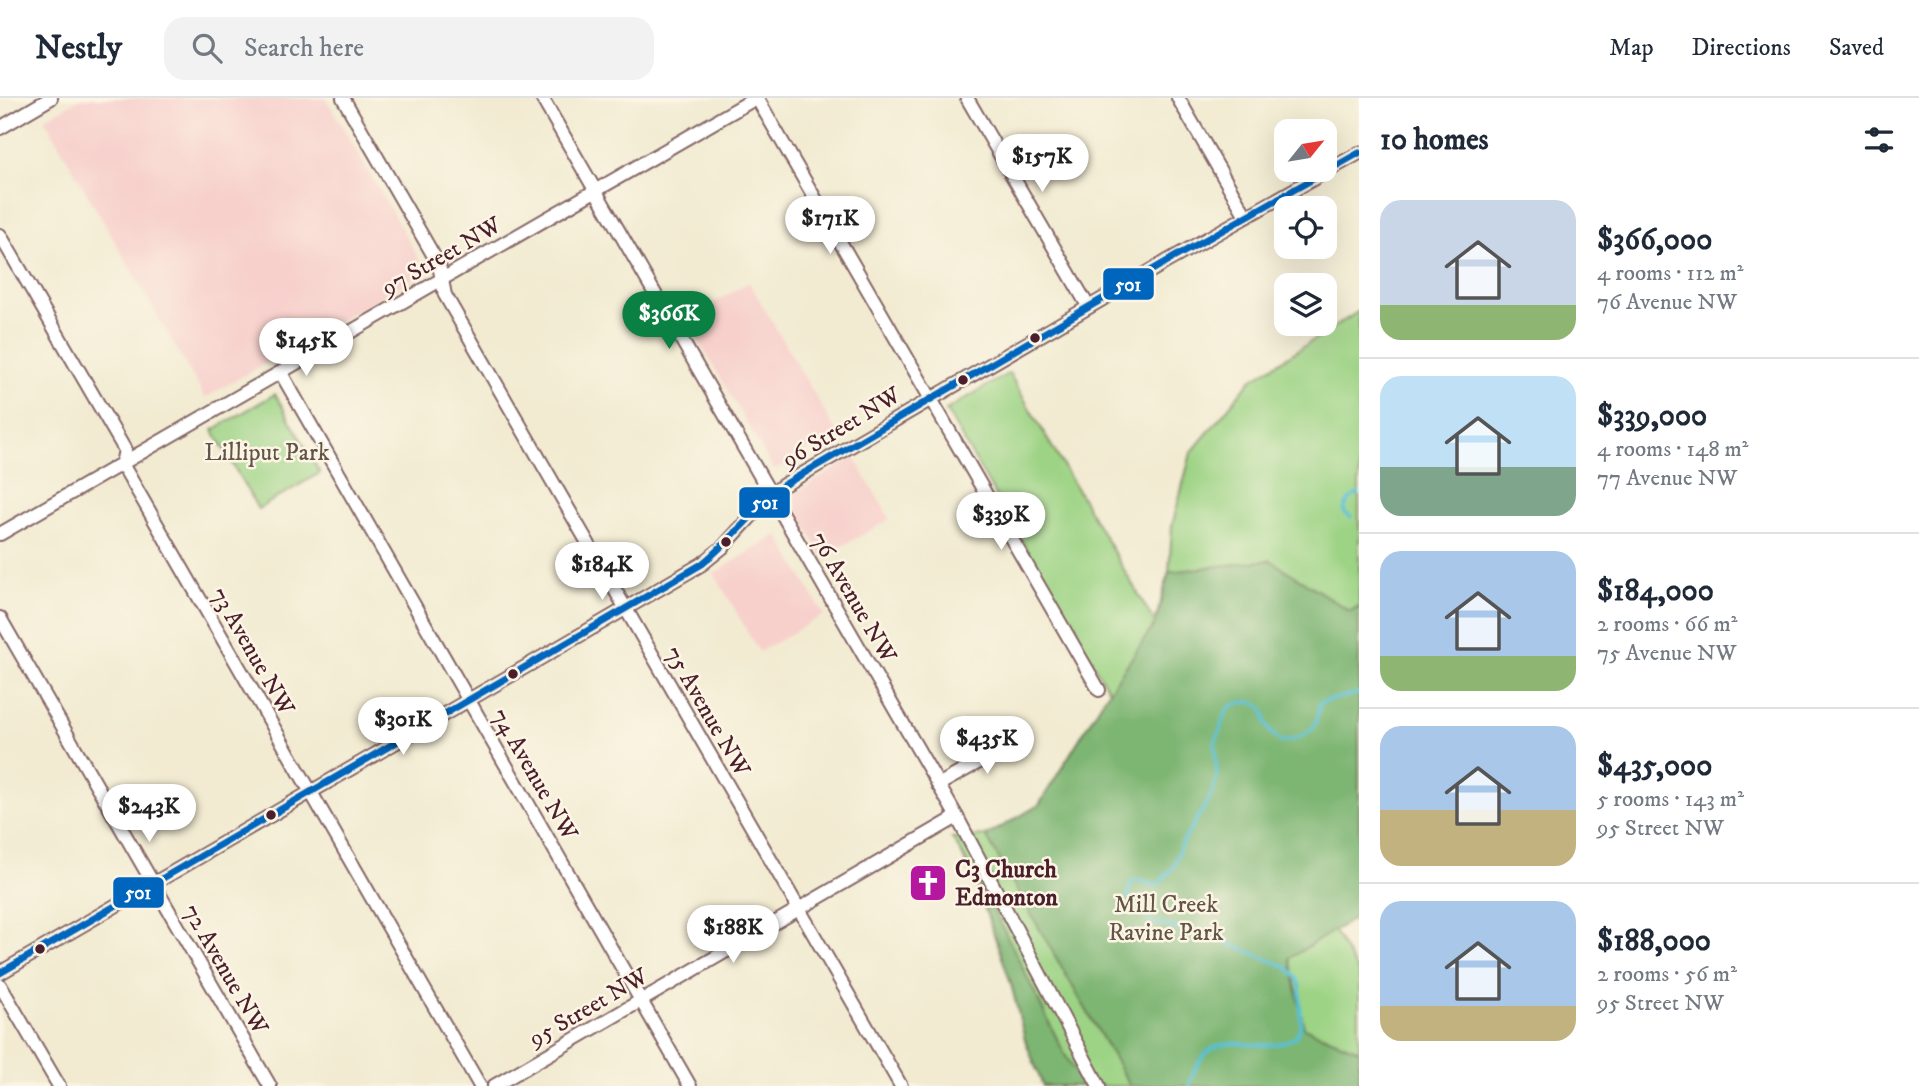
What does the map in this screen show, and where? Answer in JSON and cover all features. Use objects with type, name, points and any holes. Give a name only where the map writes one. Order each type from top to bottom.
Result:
[{"type":"street","points":[[0,128],[51,98]]},
{"type":"street","name":"75 Avenue NW","points":[[343,98],[439,265],[445,295],[901,1086]]},
{"type":"street","name":"76 Avenue NW","points":[[542,98],[957,817],[1099,1086]]},
{"type":"street","points":[[757,98],[1099,690]]},
{"type":"street","name":"97 Street NW","points":[[0,534],[757,98]]},
{"type":"street","points":[[967,98],[1088,306]]},
{"type":"street","points":[[1178,98],[1246,216]]},
{"type":"street","name":"96 Street NW","points":[[0,973],[710,558],[771,495],[932,397],[1359,153]]},
{"type":"street","name":"73 Avenue NW","points":[[0,235],[125,450],[122,464],[480,1086]]},
{"type":"street","name":"74 Avenue NW","points":[[281,373],[690,1086]]},
{"type":"street","name":"72 Avenue NW","points":[[0,618],[270,1086]]},
{"type":"street","points":[[938,785],[1020,739]]},
{"type":"street","name":"95 Street NW","points":[[494,1086],[957,817]]},
{"type":"street","points":[[0,985],[58,1086]]},
{"type":"shaded area","points":[[81,98],[326,98],[426,271],[205,398],[44,119]]},
{"type":"shaded area","points":[[749,282],[837,433],[774,470],[686,319]]},
{"type":"shaded area","points":[[854,457],[890,519],[823,557],[789,497]]},
{"type":"shaded area","points":[[778,535],[824,615],[759,652],[714,573]]},
{"type":"green space","name":"Mill Creek Ravine Park","points":[[1359,311],[1359,915],[1334,931],[1359,974],[1359,1086],[1043,1086],[983,896],[952,838],[986,836],[1039,805],[1109,691],[946,410],[1009,373],[1155,623],[1169,572],[1172,526],[1191,453],[1251,380],[1320,336],[1337,336],[1337,325]]},
{"type":"green space","name":"Lilliput Park","points":[[275,394],[320,473],[258,509],[213,430]]},
{"type":"green space","name":"Mill Creek Ravine Park","points":[[1270,560],[1350,611],[1359,606],[1359,915],[1290,958],[1304,1028],[1359,1050],[1359,1086],[1130,1086],[986,836],[1039,805],[1109,691],[1155,624],[1169,572]]},
{"type":"green space","points":[[960,850],[1003,928],[1064,1053],[1084,1086],[1043,1086],[1025,1040],[1011,983],[980,895]]},
{"type":"waterway","points":[[1351,517],[1344,512],[1349,501],[1359,493]]},
{"type":"waterway","points":[[1189,1086],[1198,1064],[1209,1051],[1221,1045],[1265,1045],[1295,1037],[1301,1026],[1300,986],[1287,967],[1217,939],[1152,922],[1142,915],[1128,895],[1131,882],[1138,880],[1157,886],[1174,866],[1180,847],[1212,794],[1217,777],[1215,743],[1228,708],[1242,703],[1257,704],[1264,712],[1269,729],[1281,742],[1308,733],[1315,724],[1321,702],[1359,693]]},
{"type":"transit line","name":"501","points":[[0,973],[702,564],[782,486],[1359,153]]},
{"type":"place","name":"C3 Church Edmonton","points":[[928,883]]}]
